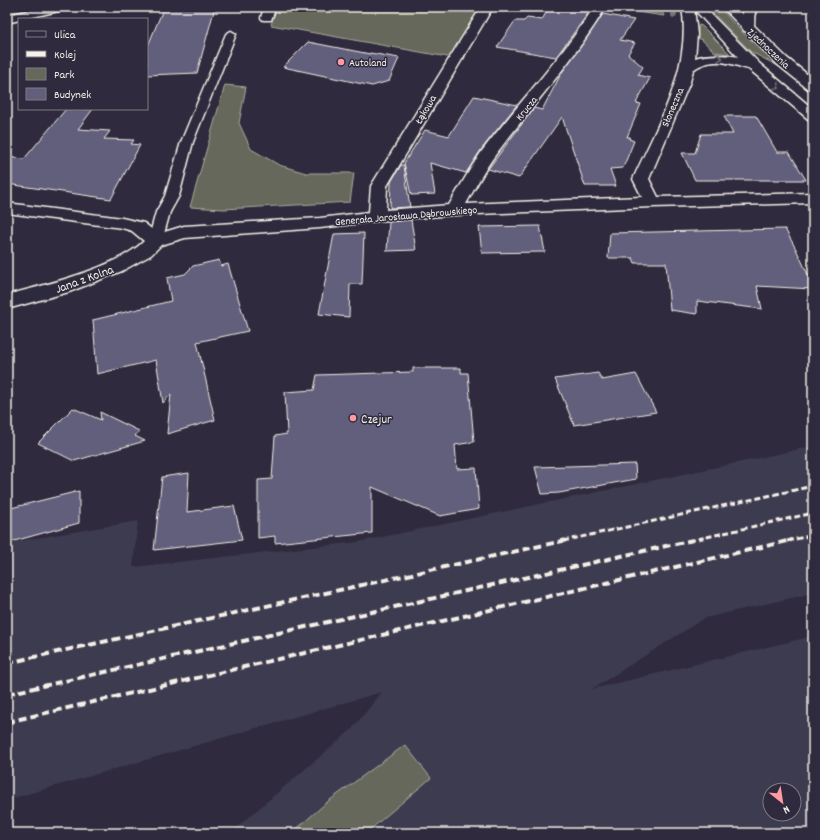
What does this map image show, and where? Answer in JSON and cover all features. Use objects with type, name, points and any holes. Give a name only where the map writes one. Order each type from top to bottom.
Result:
[{"type":"street","points":[[7,19],[63,7]]},
{"type":"street","name":"Łąkowa","points":[[378,216],[377,205],[379,186],[486,7]]},
{"type":"street","name":"Krucza","points":[[454,210],[488,154],[551,77],[588,28],[600,7]]},
{"type":"street","name":"Słoneczna","points":[[653,202],[641,179],[683,82],[687,68],[691,28],[688,7]]},
{"type":"street","name":"Zjednoczenia","points":[[698,7],[755,67],[813,116]]},
{"type":"street","name":"Zjednoczenia","points":[[728,7],[782,61],[813,86]]},
{"type":"street","points":[[748,28],[748,12],[752,7]]},
{"type":"street","name":"Zjednoczenia","points":[[687,68],[698,61],[720,58],[755,67]]},
{"type":"street","name":"Generała Jarosława Dąbrowskiego","points":[[155,241],[184,232],[454,210],[653,202],[813,198]]},
{"type":"street","points":[[7,208],[46,214],[122,222],[138,227],[155,241]]},
{"type":"street","name":"Jana z Kolna","points":[[7,302],[62,287],[116,267],[140,254],[155,241]]},
{"type":"lane","points":[[155,241],[163,212],[172,196],[187,142],[231,34]]},
{"type":"shaded area","points":[[813,446],[813,593],[705,618],[592,689],[813,636],[813,833],[366,833],[431,778],[413,755],[321,833],[230,833],[351,730],[382,692],[7,800],[7,543],[138,521],[133,567],[358,542]]},
{"type":"green space","points":[[277,7],[485,7],[476,25],[464,60],[271,25]]},
{"type":"green space","points":[[603,7],[660,7],[664,16]]},
{"type":"green space","points":[[707,7],[719,7],[739,29],[778,66],[751,52]]},
{"type":"green space","points":[[699,25],[702,26],[730,54],[715,52],[702,40],[697,38]]},
{"type":"green space","points":[[225,85],[246,87],[239,123],[251,149],[279,165],[306,173],[354,173],[350,202],[224,209],[190,207]]},
{"type":"green space","points":[[405,745],[431,778],[366,833],[292,833],[326,803]]},
{"type":"building","points":[[164,7],[215,7],[197,73],[148,75],[148,46]]},
{"type":"building","points":[[549,7],[570,7],[590,11],[556,57],[497,47],[515,21],[524,21],[527,18],[542,20]]},
{"type":"building","points":[[603,14],[634,20],[620,40],[635,43],[628,54],[643,67],[638,75],[650,78],[636,103],[641,104],[627,137],[630,137],[629,139],[634,141],[623,168],[610,169],[616,186],[585,186],[562,117],[519,178],[488,169],[534,108],[542,110],[562,72]]},
{"type":"building","name":"Autoland","points":[[308,42],[399,58],[389,81],[372,86],[283,67]]},
{"type":"building","points":[[474,96],[517,105],[481,150],[466,173],[430,163],[435,194],[411,195],[404,163],[425,130],[449,136]]},
{"type":"building","points":[[65,110],[92,110],[78,129],[110,131],[104,139],[134,140],[131,144],[140,145],[111,199],[7,184],[7,157],[24,159]]},
{"type":"building","points":[[724,116],[756,116],[777,152],[789,152],[806,180],[695,180],[682,153],[695,153],[701,134],[733,134]]},
{"type":"building","points":[[401,165],[404,165],[410,207],[390,208],[391,182]]},
{"type":"building","points":[[411,220],[416,250],[387,251],[389,222]]},
{"type":"building","points":[[540,226],[545,252],[482,253],[479,227]]},
{"type":"building","points":[[785,229],[813,285],[813,289],[757,286],[762,309],[697,301],[697,314],[670,310],[666,263],[635,263],[633,258],[608,258],[610,233]]},
{"type":"building","points":[[364,233],[362,284],[350,284],[349,317],[319,314],[334,234]]},
{"type":"building","points":[[219,260],[221,266],[228,264],[248,331],[197,342],[215,420],[167,434],[171,394],[163,403],[156,360],[97,374],[93,320],[171,301],[167,278],[185,274],[193,266]]},
{"type":"building","points":[[413,368],[461,368],[461,373],[468,373],[474,442],[455,445],[457,469],[476,468],[479,509],[440,516],[372,487],[372,533],[275,543],[275,536],[258,538],[258,480],[272,479],[275,436],[287,434],[285,392],[314,390],[317,375],[413,372]]},
{"type":"building","points":[[598,373],[602,380],[636,374],[656,412],[574,425],[555,379]]},
{"type":"building","points":[[73,408],[101,420],[100,412],[139,431],[135,436],[145,441],[74,461],[38,443]]},
{"type":"building","points":[[635,464],[636,479],[559,493],[542,494],[535,467]]},
{"type":"building","points":[[189,473],[187,512],[234,506],[242,540],[154,550],[162,477]]},
{"type":"building","points":[[79,491],[79,523],[7,543],[7,509]]},
{"type":"railway","points":[[563,541],[813,486]]},
{"type":"railway","points":[[689,541],[813,513]]},
{"type":"railway","points":[[787,541],[813,535]]},
{"type":"railway","points":[[7,663],[567,540]]},
{"type":"railway","points":[[7,694],[693,540]]},
{"type":"railway","points":[[7,722],[792,540]]},
{"type":"place","name":"Autoland","points":[[341,62]]},
{"type":"place","name":"Czejur","points":[[353,418]]}]
